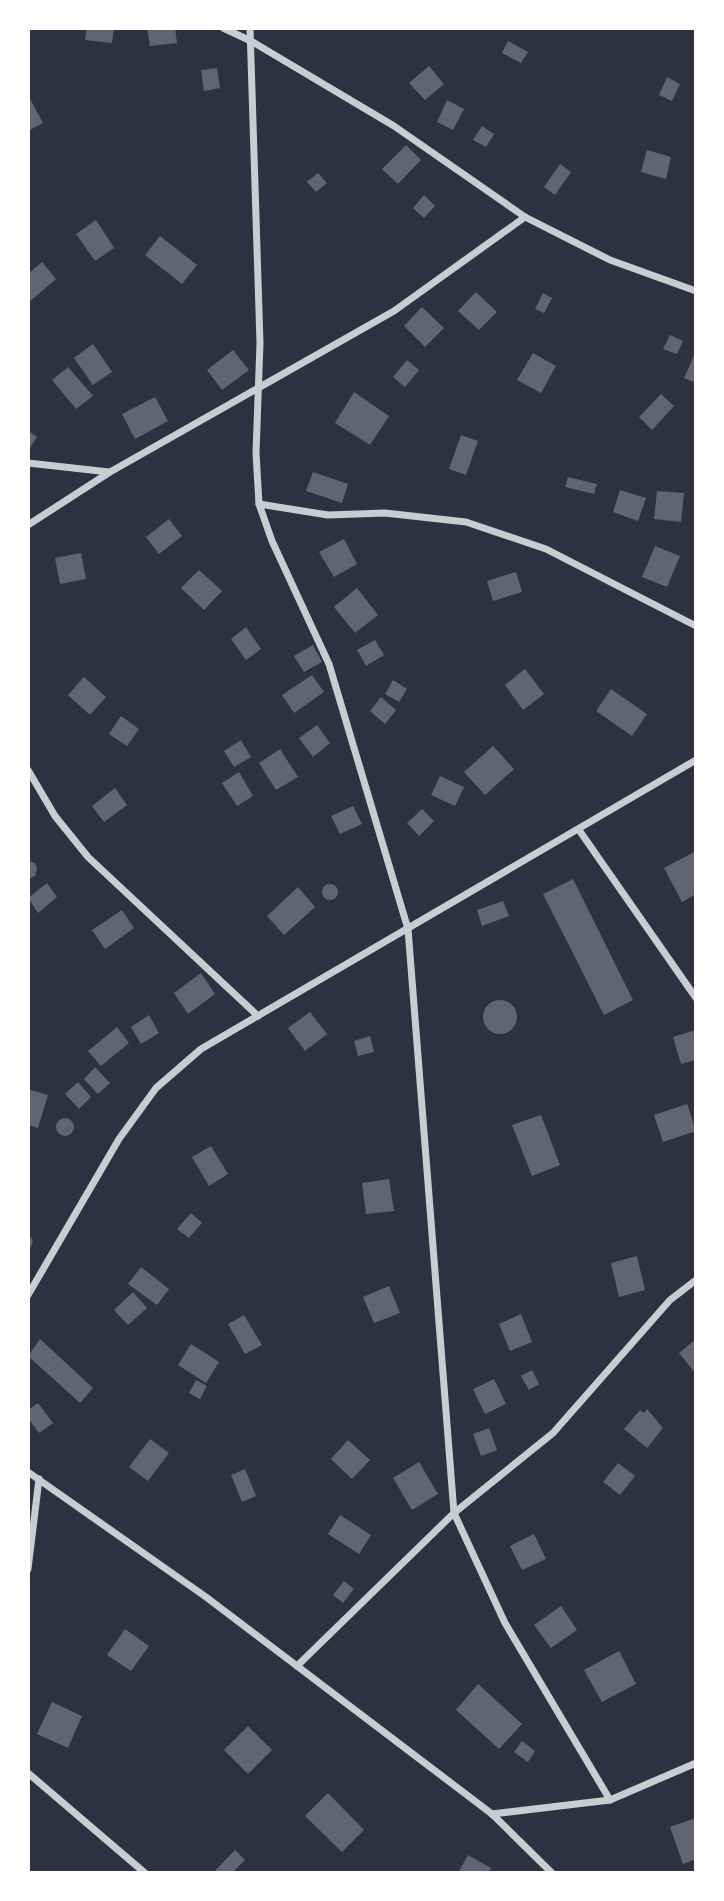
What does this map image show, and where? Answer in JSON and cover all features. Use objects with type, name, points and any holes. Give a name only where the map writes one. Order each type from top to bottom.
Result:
[{"type":"street","points":[[223,28],[251,41],[394,126],[525,217],[610,260],[696,291]]},
{"type":"street","points":[[250,28],[260,343],[258,504],[272,541],[329,664],[408,929],[454,1513],[505,1623],[610,1800]]},
{"type":"street","points":[[28,525],[110,472],[394,311],[525,217]]},
{"type":"street","points":[[28,463],[110,472]]},
{"type":"street","points":[[258,504],[328,514],[386,513],[466,522],[546,549],[696,625]]},
{"type":"street","points":[[28,1295],[119,1139],[156,1088],[201,1049],[696,760]]},
{"type":"street","points":[[28,770],[55,816],[88,857],[258,1016]]},
{"type":"street","points":[[579,830],[696,998]]},
{"type":"street","points":[[297,1666],[454,1513],[553,1433],[670,1300],[696,1280]]},
{"type":"street","points":[[28,1472],[206,1597],[492,1814],[552,1873]]},
{"type":"street","points":[[28,1569],[39,1479]]},
{"type":"street","points":[[492,1814],[610,1800],[696,1763]]},
{"type":"street","points":[[28,1773],[145,1873]]},
{"type":"building","points":[[87,28],[114,28],[112,43],[85,40]]},
{"type":"building","points":[[147,28],[175,28],[177,43],[150,46]]},
{"type":"building","points":[[508,41],[528,52],[521,63],[502,53]]},
{"type":"building","points":[[429,66],[444,84],[425,100],[409,83]]},
{"type":"building","points":[[217,68],[220,88],[204,91],[201,70]]},
{"type":"building","points":[[667,77],[680,84],[672,101],[659,95]]},
{"type":"building","points":[[28,95],[43,123],[28,131]]},
{"type":"building","points":[[447,100],[464,109],[453,130],[437,122]]},
{"type":"building","points":[[482,126],[494,134],[486,147],[473,140]]},
{"type":"building","points":[[406,145],[421,160],[398,184],[382,169]]},
{"type":"building","points":[[647,150],[671,157],[666,179],[641,172]]},
{"type":"building","points":[[560,164],[571,172],[555,195],[544,187]]},
{"type":"building","points":[[318,173],[327,183],[316,192],[307,182]]},
{"type":"building","points":[[424,195],[435,206],[424,218],[413,208]]},
{"type":"building","points":[[96,220],[114,248],[95,261],[76,234]]},
{"type":"building","points":[[160,236],[197,265],[182,284],[145,255]]},
{"type":"building","points":[[42,262],[56,279],[28,303],[28,274]]},
{"type":"building","points":[[476,292],[497,312],[479,330],[458,311]]},
{"type":"building","points":[[543,293],[552,298],[544,313],[535,309]]},
{"type":"building","points":[[422,307],[444,328],[425,347],[404,326]]},
{"type":"building","points":[[670,335],[683,341],[677,354],[663,349]]},
{"type":"building","points":[[93,344],[112,372],[93,385],[74,358]]},
{"type":"building","points":[[233,350],[249,370],[222,390],[207,370]]},
{"type":"building","points":[[696,351],[696,383],[684,378]]},
{"type":"building","points":[[533,353],[556,366],[541,393],[517,380]]},
{"type":"building","points":[[407,360],[419,370],[405,387],[393,377]]},
{"type":"building","points":[[68,367],[93,396],[76,409],[52,380]]},
{"type":"building","points":[[354,392],[389,416],[370,445],[335,423]]},
{"type":"building","points":[[661,394],[674,406],[652,430],[639,417]]},
{"type":"building","points":[[155,397],[168,421],[135,439],[122,414]]},
{"type":"building","points":[[28,431],[37,437],[28,451]]},
{"type":"building","points":[[461,435],[478,441],[466,475],[449,469]]},
{"type":"building","points":[[313,472],[348,484],[342,503],[306,491]]},
{"type":"building","points":[[568,477],[597,484],[594,494],[565,487]]},
{"type":"building","points":[[620,490],[646,498],[638,521],[613,512]]},
{"type":"building","points":[[657,491],[684,493],[681,522],[654,519]]},
{"type":"building","points":[[169,519],[182,536],[159,554],[146,537]]},
{"type":"building","points":[[344,539],[357,564],[334,577],[319,552]]},
{"type":"building","points":[[655,546],[680,556],[667,587],[642,577]]},
{"type":"building","points":[[81,553],[86,579],[60,584],[55,558]]},
{"type":"building","points":[[199,570],[222,591],[204,610],[181,588]]},
{"type":"building","points":[[516,572],[522,592],[493,601],[487,581]]},
{"type":"building","points":[[357,588],[378,615],[355,633],[334,607]]},
{"type":"building","points":[[246,627],[261,649],[246,660],[231,639]]},
{"type":"building","points":[[375,640],[384,655],[366,666],[357,650]]},
{"type":"building","points":[[313,645],[322,662],[304,672],[294,656]]},
{"type":"building","points":[[525,669],[544,694],[523,710],[505,685]]},
{"type":"building","points":[[312,675],[324,692],[294,713],[282,695]]},
{"type":"building","points":[[84,677],[106,697],[90,715],[68,695]]},
{"type":"building","points":[[393,680],[407,689],[399,702],[385,694]]},
{"type":"building","points":[[611,689],[647,714],[632,736],[596,711]]},
{"type":"building","points":[[381,697],[396,710],[385,724],[370,711]]},
{"type":"building","points":[[121,716],[139,729],[127,746],[109,734]]},
{"type":"building","points":[[317,725],[330,743],[313,757],[299,738]]},
{"type":"building","points":[[241,740],[251,757],[234,767],[224,751]]},
{"type":"building","points":[[493,746],[514,769],[485,795],[464,772]]},
{"type":"building","points":[[280,749],[298,777],[276,790],[259,763]]},
{"type":"building","points":[[239,772],[253,796],[237,806],[222,783]]},
{"type":"building","points":[[440,776],[464,787],[455,806],[431,795]]},
{"type":"building","points":[[115,788],[127,805],[104,822],[92,806]]},
{"type":"building","points":[[353,806],[362,824],[340,834],[331,816]]},
{"type":"building","points":[[422,809],[434,821],[419,836],[407,823]]},
{"type":"building","points":[[696,851],[696,894],[682,902],[664,868]]},
{"type":"building","points":[[28,861],[35,863],[37,869],[35,876],[29,879]]},
{"type":"building","points":[[573,879],[633,1000],[604,1015],[543,894]]},
{"type":"building","points":[[47,883],[57,897],[38,913],[28,898]]},
{"type":"building","points":[[327,884],[333,884],[338,892],[336,898],[327,900],[322,895],[322,889]]},
{"type":"building","points":[[298,887],[315,907],[284,935],[267,916]]},
{"type":"building","points":[[503,901],[509,916],[482,926],[477,910]]},
{"type":"building","points":[[122,910],[134,928],[105,949],[92,930]]},
{"type":"building","points":[[201,973],[215,994],[188,1014],[174,993]]},
{"type":"building","points":[[500,1000],[512,1005],[517,1017],[512,1029],[500,1034],[488,1029],[483,1017],[488,1005]]},
{"type":"building","points":[[310,1012],[327,1034],[305,1051],[288,1028]]},
{"type":"building","points":[[149,1015],[159,1033],[141,1044],[131,1027]]},
{"type":"building","points":[[117,1027],[129,1043],[101,1066],[88,1051]]},
{"type":"building","points":[[696,1030],[696,1060],[681,1064],[673,1037]]},
{"type":"building","points":[[370,1036],[374,1052],[358,1056],[354,1041]]},
{"type":"building","points":[[95,1067],[110,1083],[98,1094],[84,1079]]},
{"type":"building","points":[[78,1082],[91,1097],[79,1109],[65,1094]]},
{"type":"building","points":[[28,1089],[48,1095],[38,1128],[28,1125]]},
{"type":"building","points":[[687,1104],[696,1131],[663,1142],[654,1115]]},
{"type":"building","points":[[541,1115],[560,1165],[532,1176],[512,1125]]},
{"type":"building","points":[[65,1118],[71,1121],[74,1127],[71,1133],[65,1136],[59,1133],[56,1127],[59,1121]]},
{"type":"building","points":[[211,1146],[228,1174],[209,1186],[192,1157]]},
{"type":"building","points":[[389,1179],[394,1211],[366,1214],[362,1183]]},
{"type":"building","points":[[191,1213],[202,1223],[189,1238],[177,1229]]},
{"type":"building","points":[[28,1231],[33,1242],[28,1253]]},
{"type":"building","points":[[637,1256],[645,1290],[619,1297],[611,1263]]},
{"type":"building","points":[[141,1267],[169,1289],[157,1305],[128,1284]]},
{"type":"building","points":[[389,1286],[400,1313],[374,1323],[363,1297]]},
{"type":"building","points":[[133,1292],[147,1308],[128,1325],[114,1310]]},
{"type":"building","points":[[521,1314],[532,1342],[510,1351],[499,1324]]},
{"type":"building","points":[[244,1315],[262,1345],[245,1354],[228,1324]]},
{"type":"building","points":[[40,1339],[93,1388],[80,1403],[28,1356]]},
{"type":"building","points":[[696,1339],[696,1374],[679,1353]]},
{"type":"building","points":[[191,1344],[219,1362],[206,1383],[178,1365]]},
{"type":"building","points":[[532,1370],[539,1384],[529,1390],[521,1376]]},
{"type":"building","points":[[494,1379],[506,1404],[485,1414],[473,1389]]},
{"type":"building","points":[[196,1380],[207,1386],[200,1399],[189,1393]]},
{"type":"building","points":[[38,1403],[53,1423],[39,1433],[28,1418],[28,1410]]},
{"type":"building","points":[[647,1409],[663,1428],[647,1448],[624,1429],[640,1410],[644,1413]]},
{"type":"building","points":[[489,1428],[497,1450],[481,1456],[473,1434]]},
{"type":"building","points":[[150,1439],[169,1453],[148,1481],[129,1467]]},
{"type":"building","points":[[348,1440],[370,1460],[352,1479],[331,1459]]},
{"type":"building","points":[[419,1462],[438,1494],[412,1510],[393,1478]]},
{"type":"building","points":[[618,1463],[635,1476],[620,1495],[603,1482]]},
{"type":"building","points":[[245,1469],[256,1496],[242,1502],[231,1475]]},
{"type":"building","points":[[340,1515],[371,1535],[359,1554],[328,1534]]},
{"type":"building","points":[[534,1534],[546,1559],[522,1570],[510,1546]]},
{"type":"building","points":[[344,1581],[354,1589],[343,1603],[333,1595]]},
{"type":"building","points":[[561,1606],[577,1630],[551,1648],[534,1625]]},
{"type":"building","points":[[125,1629],[149,1646],[131,1671],[107,1655]]},
{"type":"building","points":[[619,1651],[636,1684],[602,1702],[584,1670]]},
{"type":"building","points":[[478,1684],[522,1724],[499,1749],[456,1710]]},
{"type":"building","points":[[52,1702],[82,1716],[68,1748],[37,1734]]},
{"type":"building","points":[[248,1726],[272,1750],[248,1774],[224,1750]]},
{"type":"building","points":[[522,1741],[535,1751],[528,1762],[514,1752]]},
{"type":"building","points":[[328,1793],[364,1830],[342,1852],[305,1816]]},
{"type":"building","points":[[696,1818],[696,1859],[683,1864],[670,1827]]},
{"type":"building","points":[[235,1850],[245,1860],[232,1873],[213,1873]]},
{"type":"building","points":[[468,1855],[491,1868],[488,1873],[458,1873]]}]
